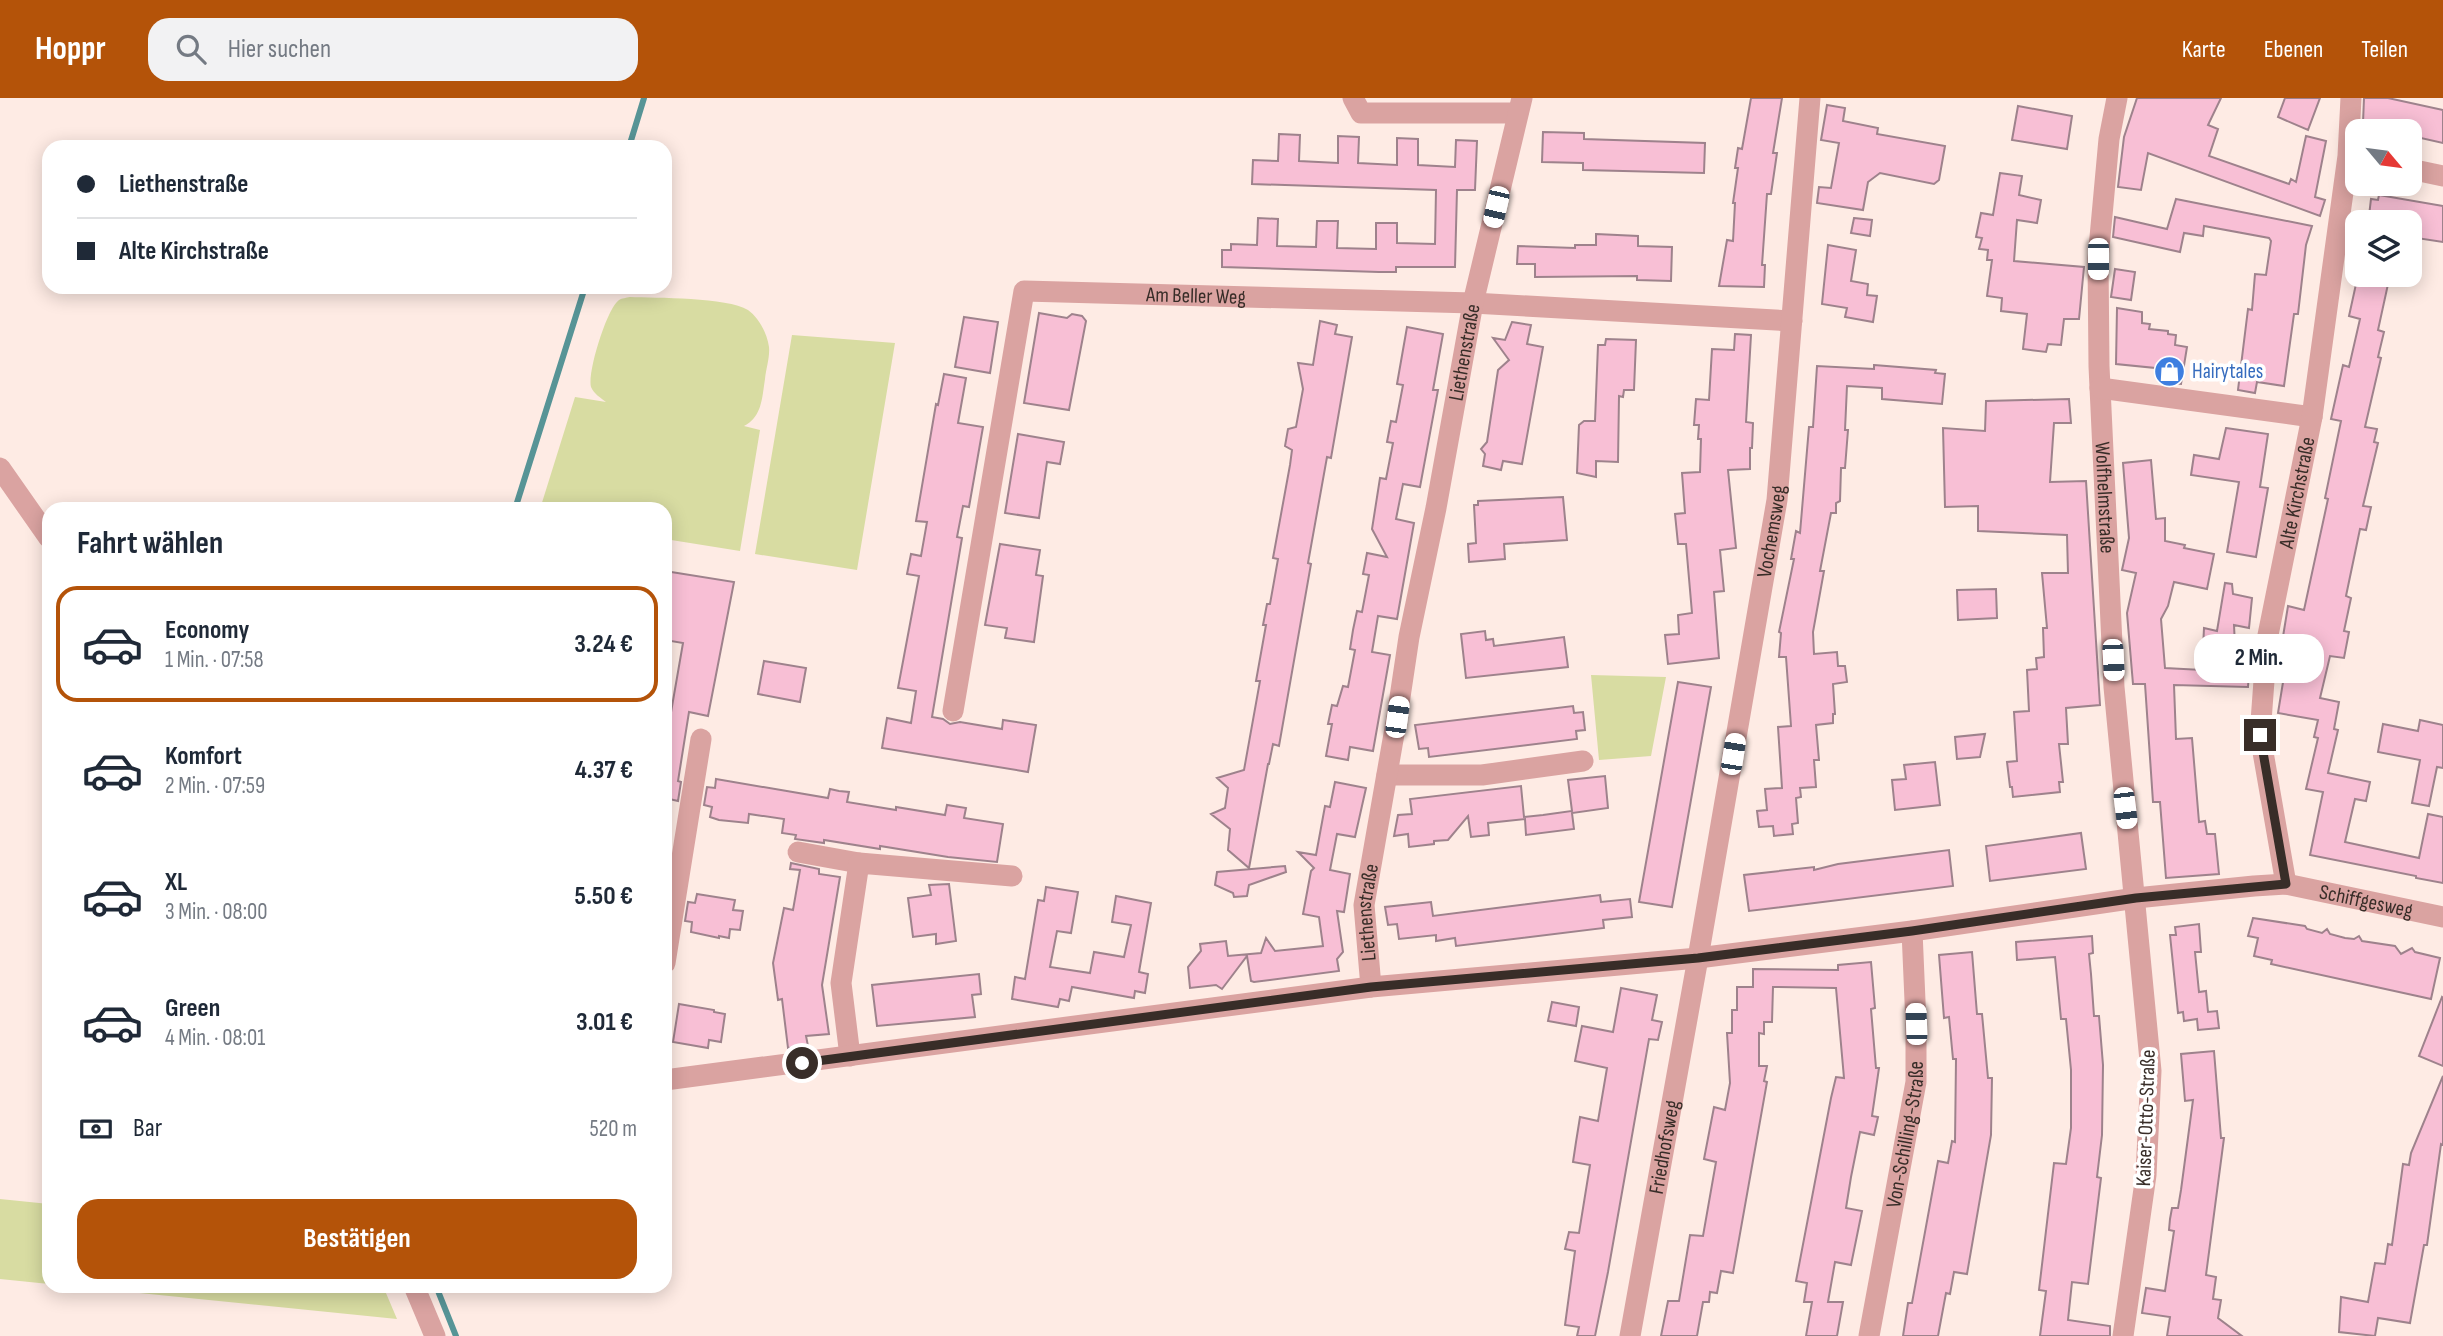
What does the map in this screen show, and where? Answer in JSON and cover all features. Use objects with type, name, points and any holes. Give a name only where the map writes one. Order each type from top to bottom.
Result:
[{"type":"street","points":[[1353,98],[1361,113],[1520,106]]},
{"type":"street","name":"Vochemsweg","points":[[1698,958],[1777,500],[1810,98]]},
{"type":"street","name":"Wolfhelmstraße","points":[[2117,98],[2109,139],[2098,259],[2100,388],[2114,687],[2136,898]]},
{"type":"street","name":"Alte Kirchstraße","points":[[2351,98],[2351,119]]},
{"type":"street","name":"Liethenstraße","points":[[672,1079],[1371,987],[1364,905],[1409,637],[1474,303],[1520,106]]},
{"type":"street","points":[[2422,172],[2443,176]]},
{"type":"street","name":"Alte Kirchstraße","points":[[2286,884],[2260,735],[2267,640],[2312,416],[2346,196]]},
{"type":"street","name":"Am Beller Weg","points":[[953,711],[1024,291],[1474,303],[1792,321]]},
{"type":"street","points":[[2100,388],[2312,416]]},
{"type":"street","points":[[0,468],[42,528]]},
{"type":"street","points":[[672,872],[674,846],[701,739]]},
{"type":"street","points":[[1387,775],[1482,775],[1583,761]]},
{"type":"street","points":[[798,852],[859,863],[1012,876]]},
{"type":"street","points":[[850,1056],[841,984],[859,863]]},
{"type":"street","name":"Schiffgesweg","points":[[1371,987],[1698,958],[1912,931],[2136,898],[2254,886],[2286,884],[2443,917]]},
{"type":"street","name":"Kaiser-Otto-Straße","points":[[2123,1336],[2146,1175],[2151,1071],[2136,898]]},
{"type":"street","name":"Von-Schilling-Straße","points":[[1869,1336],[1916,1082],[1912,931]]},
{"type":"street","name":"Friedhofsweg","points":[[1630,1336],[1698,958]]},
{"type":"street","points":[[417,1293],[435,1336]]},
{"type":"green space","points":[[620,299],[691,299],[738,306],[752,313],[764,331],[769,351],[762,400],[754,418],[744,426],[760,430],[740,551],[672,540],[672,502],[542,502],[575,397],[606,402],[591,387],[592,369],[604,327],[614,305]]},
{"type":"green space","points":[[792,335],[895,343],[857,570],[755,554]]},
{"type":"green space","points":[[1591,675],[1666,677],[1651,756],[1599,760]]},
{"type":"green space","points":[[0,1199],[42,1203],[42,1283],[0,1279]]},
{"type":"green space","points":[[139,1293],[386,1293],[397,1319]]},
{"type":"building","points":[[1751,98],[1782,98],[1773,153],[1777,153],[1771,194],[1767,194],[1762,265],[1765,265],[1764,287],[1719,286],[1727,240],[1733,241],[1733,203],[1738,168],[1735,168],[1738,148],[1742,149]]},
{"type":"building","points":[[2137,98],[2221,98],[2208,125],[2218,129],[2209,156],[2289,184],[2291,179],[2296,182],[2306,136],[2326,141],[2315,197],[2325,200],[2320,216],[2148,153],[2141,190],[2118,187],[2124,137]]},
{"type":"building","points":[[2285,98],[2320,98],[2308,130],[2278,117]]},
{"type":"building","points":[[2364,98],[2388,98],[2443,110],[2443,143],[2422,138],[2422,119],[2363,119]]},
{"type":"building","points":[[1827,105],[1845,108],[1843,121],[1878,128],[1877,134],[1945,146],[1939,180],[1934,184],[1880,173],[1868,182],[1863,210],[1817,203],[1819,187],[1831,188],[1839,143],[1821,140]]},
{"type":"building","points":[[2018,106],[2072,116],[2067,149],[2012,140]]},
{"type":"building","points":[[1543,132],[1584,133],[1584,139],[1705,143],[1704,173],[1583,170],[1583,163],[1542,162]]},
{"type":"building","points":[[1279,134],[1300,135],[1299,161],[1338,163],[1338,136],[1359,137],[1358,163],[1397,165],[1397,138],[1418,139],[1418,165],[1455,167],[1456,140],[1477,141],[1475,190],[1457,190],[1455,267],[1396,267],[1396,272],[1379,272],[1222,267],[1222,250],[1231,250],[1231,244],[1257,245],[1258,218],[1278,219],[1277,246],[1316,247],[1317,221],[1338,221],[1337,248],[1376,249],[1376,223],[1397,223],[1397,243],[1435,244],[1436,190],[1252,184],[1253,160],[1278,161]]},
{"type":"building","points":[[2000,173],[2022,176],[2019,195],[2041,200],[2037,223],[2017,220],[2014,261],[2084,267],[2079,319],[2064,319],[2061,345],[2048,344],[2046,352],[2023,349],[2027,314],[2001,311],[2002,298],[1987,296],[1992,260],[1987,260],[1988,250],[1979,249],[1982,238],[1976,237],[1981,213],[1993,215]]},
{"type":"building","points":[[2379,196],[2385,196],[2443,206],[2443,242],[2422,239],[2422,210],[2370,210],[2371,199],[2378,200]]},
{"type":"building","points":[[2176,199],[2312,226],[2306,245],[2298,314],[2294,314],[2284,386],[2257,382],[2255,393],[2238,390],[2248,309],[2252,310],[2255,274],[2266,275],[2271,241],[2269,238],[2204,226],[2203,236],[2184,233],[2180,252],[2113,237],[2115,217],[2167,229]]},
{"type":"building","points":[[1854,218],[1872,220],[1870,236],[1851,233]]},
{"type":"building","points":[[1596,234],[1638,236],[1638,246],[1672,247],[1671,281],[1637,280],[1637,276],[1535,277],[1535,264],[1517,264],[1518,246],[1575,248],[1575,245],[1596,245]]},
{"type":"building","points":[[1828,245],[1856,250],[1851,281],[1868,284],[1867,295],[1877,296],[1873,322],[1845,317],[1847,308],[1822,304]]},
{"type":"building","points":[[2115,269],[2135,272],[2131,300],[2111,297]]},
{"type":"building","points":[[2355,287],[2387,287],[2378,330],[2384,332],[2378,357],[2381,358],[2365,427],[2377,429],[2374,442],[2378,443],[2363,506],[2371,507],[2366,530],[2360,529],[2346,596],[2351,598],[2344,631],[2349,632],[2344,658],[2330,656],[2320,698],[2339,702],[2334,729],[2338,730],[2328,773],[2370,782],[2366,801],[2355,799],[2345,842],[2419,858],[2428,814],[2443,817],[2443,883],[2310,855],[2323,792],[2306,789],[2318,738],[2314,737],[2318,720],[2278,713],[2285,670],[2278,669],[2288,606],[2304,610],[2328,499],[2325,498],[2341,421],[2331,419],[2343,365],[2349,367],[2360,319],[2349,316]]},
{"type":"building","points":[[2117,308],[2142,312],[2142,323],[2150,324],[2149,329],[2168,331],[2168,334],[2176,335],[2175,345],[2187,347],[2181,384],[2163,382],[2165,369],[2116,364]]},
{"type":"building","points":[[1039,313],[1067,318],[1072,314],[1082,316],[1086,321],[1069,410],[1024,403]]},
{"type":"building","points":[[964,317],[998,322],[990,373],[955,367]]},
{"type":"building","points":[[1320,321],[1337,325],[1335,334],[1352,337],[1331,458],[1327,457],[1308,563],[1311,564],[1279,746],[1273,744],[1268,764],[1249,868],[1228,850],[1230,829],[1211,814],[1225,808],[1228,788],[1217,778],[1244,770],[1260,681],[1256,681],[1266,625],[1263,625],[1267,604],[1270,604],[1278,559],[1273,558],[1292,450],[1285,446],[1288,429],[1296,427],[1303,389],[1298,363],[1313,365]]},
{"type":"building","points":[[1512,322],[1531,325],[1527,344],[1543,347],[1522,464],[1503,461],[1501,470],[1483,466],[1485,454],[1481,449],[1487,442],[1498,370],[1509,360],[1493,338],[1505,340]]},
{"type":"building","points":[[1407,327],[1443,334],[1433,390],[1438,390],[1420,487],[1403,484],[1396,519],[1414,523],[1397,619],[1378,616],[1372,652],[1390,655],[1373,751],[1350,747],[1348,760],[1326,756],[1332,724],[1328,724],[1332,705],[1337,706],[1343,686],[1348,687],[1355,650],[1350,649],[1353,630],[1357,611],[1362,612],[1369,575],[1363,574],[1367,553],[1387,557],[1372,529],[1380,478],[1386,479],[1393,443],[1387,442],[1391,421],[1396,422],[1403,385],[1397,384]]},
{"type":"building","points":[[1735,334],[1751,335],[1746,422],[1753,423],[1752,448],[1750,469],[1728,470],[1736,548],[1720,550],[1724,591],[1714,592],[1719,658],[1668,664],[1665,635],[1679,634],[1678,615],[1692,613],[1686,544],[1678,544],[1675,514],[1685,513],[1682,473],[1700,472],[1701,439],[1698,439],[1699,425],[1694,425],[1696,399],[1709,400],[1712,349],[1734,350]]},
{"type":"building","points":[[1606,339],[1636,340],[1634,390],[1624,390],[1623,397],[1619,396],[1618,462],[1596,461],[1596,477],[1577,473],[1579,425],[1584,421],[1595,421],[1598,345],[1605,345]]},
{"type":"building","points":[[1874,365],[1936,370],[1935,373],[1945,374],[1942,404],[1882,399],[1882,388],[1847,386],[1845,468],[1841,468],[1840,501],[1836,503],[1836,513],[1831,513],[1820,571],[1824,571],[1813,632],[1814,654],[1837,652],[1838,666],[1845,666],[1847,682],[1833,684],[1833,723],[1816,725],[1819,760],[1814,760],[1816,787],[1800,788],[1801,797],[1796,798],[1798,823],[1792,824],[1793,834],[1774,836],[1773,826],[1759,827],[1757,811],[1767,810],[1765,789],[1782,788],[1778,727],[1791,726],[1786,657],[1779,657],[1779,632],[1794,559],[1791,559],[1796,531],[1800,533],[1809,427],[1813,427],[1817,366],[1874,369]]},
{"type":"building","points":[[944,374],[966,378],[958,423],[983,427],[969,507],[963,506],[957,537],[962,538],[932,717],[943,719],[950,724],[960,722],[1002,729],[1003,720],[1036,725],[1028,772],[882,748],[887,718],[911,723],[916,691],[898,688],[919,576],[907,574],[911,554],[921,556],[927,522],[916,521],[936,404],[938,405]]},
{"type":"building","points":[[2069,399],[2071,423],[2054,423],[2050,482],[2086,481],[2100,705],[2066,708],[2068,744],[2059,744],[2063,782],[2059,782],[2060,792],[2013,797],[2007,762],[2017,761],[2014,712],[2029,711],[2027,670],[2037,669],[2036,658],[2044,657],[2043,628],[2047,628],[2042,573],[2068,573],[2067,535],[1978,531],[1978,506],[1945,507],[1943,428],[1985,431],[1986,401]]},
{"type":"building","points":[[2226,428],[2268,434],[2260,487],[2268,488],[2256,557],[2227,552],[2239,482],[2191,475],[2194,455],[2219,459]]},
{"type":"building","points":[[1018,434],[1064,442],[1060,464],[1047,462],[1039,518],[1005,513]]},
{"type":"building","points":[[2151,460],[2156,519],[2165,518],[2165,541],[2214,554],[2207,589],[2174,582],[2168,606],[2161,619],[2165,668],[2202,670],[2204,628],[2217,631],[2225,583],[2232,584],[2233,594],[2252,598],[2249,628],[2234,625],[2236,667],[2226,667],[2226,671],[2249,672],[2248,687],[2174,685],[2176,739],[2192,738],[2199,822],[2205,821],[2207,834],[2215,834],[2219,874],[2166,878],[2160,802],[2153,802],[2145,684],[2133,684],[2127,613],[2136,573],[2122,570],[2129,538],[2123,463]]},
{"type":"building","points":[[1563,497],[1567,540],[1504,544],[1505,559],[1469,562],[1468,544],[1476,543],[1474,505],[1478,505],[1478,501]]},
{"type":"building","points":[[1000,544],[1040,550],[1036,575],[1043,576],[1034,642],[1005,638],[1007,628],[985,625]]},
{"type":"building","points":[[672,572],[734,582],[708,716],[689,712],[678,781],[681,782],[678,801],[672,800],[672,706],[683,643],[672,641]]},
{"type":"building","points":[[1996,589],[1997,618],[1958,620],[1957,590]]},
{"type":"building","points":[[1485,631],[1486,640],[1493,639],[1494,646],[1564,637],[1568,667],[1466,678],[1461,634]]},
{"type":"building","points":[[764,661],[806,668],[800,702],[758,694]]},
{"type":"building","points":[[1678,682],[1711,687],[1672,907],[1639,902]]},
{"type":"building","points":[[1573,706],[1574,713],[1583,712],[1585,730],[1576,731],[1577,739],[1429,757],[1428,748],[1419,749],[1415,725]]},
{"type":"building","points":[[2420,720],[2443,725],[2443,768],[2437,767],[2429,806],[2412,803],[2420,760],[2378,752],[2383,724],[2418,731]]},
{"type":"building","points":[[1985,734],[1980,757],[1957,759],[1955,737]]},
{"type":"building","points":[[1935,762],[1940,805],[1895,810],[1892,780],[1906,779],[1904,765]]},
{"type":"building","points":[[1605,776],[1608,808],[1572,813],[1574,829],[1526,835],[1525,819],[1488,823],[1489,835],[1471,837],[1468,816],[1448,840],[1434,841],[1434,844],[1409,847],[1408,834],[1394,836],[1398,815],[1412,814],[1410,799],[1521,786],[1524,817],[1543,815],[1572,811],[1568,780]]},
{"type":"building","points":[[716,779],[828,798],[830,789],[849,792],[847,802],[896,810],[896,807],[945,815],[947,805],[966,808],[964,818],[1003,824],[997,862],[880,846],[880,849],[824,840],[824,843],[795,839],[796,835],[782,833],[784,819],[749,814],[748,823],[719,820],[710,817],[712,807],[704,805],[707,787],[715,788]]},
{"type":"building","points":[[1335,782],[1366,788],[1355,837],[1337,834],[1330,870],[1350,874],[1344,912],[1337,911],[1343,952],[1337,959],[1339,971],[1254,982],[1251,981],[1247,956],[1222,989],[1216,985],[1190,988],[1188,967],[1201,951],[1200,944],[1226,941],[1228,956],[1261,953],[1266,938],[1275,951],[1323,946],[1319,917],[1303,914],[1311,871],[1314,868],[1298,852],[1316,855],[1325,806],[1330,807]]},
{"type":"building","points":[[2081,833],[2086,869],[1990,881],[1986,846]]},
{"type":"building","points":[[1949,850],[1953,886],[1749,911],[1744,875],[1814,867],[1814,870],[1838,864]]},
{"type":"building","points":[[791,863],[819,869],[819,874],[840,877],[822,985],[829,1034],[806,1036],[808,1046],[788,1048],[782,999],[778,1000],[773,963],[784,908],[793,910],[800,870],[790,869]]},
{"type":"building","points":[[1285,866],[1286,872],[1249,885],[1247,896],[1234,897],[1233,893],[1215,885],[1217,872]]},
{"type":"building","points":[[949,884],[956,941],[936,944],[936,934],[913,937],[908,898],[931,895],[929,885]]},
{"type":"building","points":[[1046,887],[1078,892],[1071,933],[1057,931],[1050,967],[1090,973],[1094,952],[1124,957],[1131,925],[1112,922],[1116,896],[1151,903],[1139,972],[1148,974],[1145,993],[1135,991],[1134,998],[1072,987],[1069,1001],[1060,999],[1058,1007],[1012,999],[1015,977],[1025,979],[1038,900],[1044,901]]},
{"type":"building","points":[[697,894],[735,900],[733,910],[743,911],[740,930],[730,929],[729,938],[691,932],[692,922],[685,921],[688,902],[695,903]]},
{"type":"building","points":[[1600,895],[1601,902],[1630,899],[1632,917],[1603,920],[1604,928],[1456,946],[1455,938],[1436,941],[1436,935],[1399,939],[1397,924],[1388,925],[1385,907],[1431,902],[1433,916]]},
{"type":"building","points":[[2253,918],[2305,926],[2322,933],[2327,929],[2330,934],[2345,938],[2354,939],[2359,936],[2362,941],[2395,946],[2401,954],[2412,948],[2415,952],[2440,958],[2431,999],[2271,964],[2272,960],[2254,956],[2258,938],[2248,936]]},
{"type":"building","points":[[2199,924],[2201,952],[2195,952],[2199,992],[2206,991],[2208,1012],[2217,1011],[2219,1028],[2198,1030],[2197,1019],[2184,1021],[2183,1012],[2178,1013],[2170,935],[2176,935],[2175,927]]},
{"type":"building","points":[[2092,936],[2093,953],[2089,954],[2094,1016],[2099,1016],[2103,1065],[2102,1135],[2097,1177],[2101,1178],[2088,1284],[2072,1282],[2068,1320],[2110,1326],[2110,1336],[2040,1336],[2046,1291],[2039,1290],[2054,1163],[2066,1164],[2071,1128],[2071,1070],[2066,1019],[2061,1019],[2055,957],[2017,960],[2016,942]]},
{"type":"building","points":[[1972,952],[1977,1014],[1982,1014],[1988,1078],[1992,1078],[1991,1135],[1967,1274],[1954,1272],[1950,1294],[1946,1293],[1938,1336],[1903,1336],[1908,1303],[1912,1303],[1938,1161],[1948,1163],[1952,1141],[1955,1142],[1956,1059],[1953,1059],[1949,1017],[1944,1018],[1939,955]]},
{"type":"building","points":[[1871,962],[1875,1008],[1871,1009],[1876,1068],[1879,1068],[1872,1116],[1878,1117],[1874,1135],[1860,1132],[1851,1177],[1846,1208],[1862,1211],[1851,1265],[1835,1262],[1828,1302],[1843,1302],[1837,1336],[1806,1336],[1812,1302],[1804,1302],[1807,1283],[1796,1281],[1831,1098],[1836,1077],[1844,1078],[1836,988],[1773,987],[1772,1022],[1764,1022],[1764,1034],[1759,1033],[1759,1066],[1767,1066],[1764,1081],[1767,1082],[1733,1273],[1721,1271],[1717,1293],[1710,1292],[1709,1302],[1703,1302],[1697,1336],[1661,1336],[1668,1301],[1679,1301],[1690,1235],[1703,1236],[1716,1162],[1704,1159],[1714,1107],[1725,1110],[1730,1083],[1727,1033],[1732,1033],[1732,1010],[1737,1010],[1737,987],[1753,987],[1753,969],[1838,970],[1838,965]]},
{"type":"building","points":[[979,974],[981,994],[972,995],[975,1017],[877,1026],[872,985]]},
{"type":"building","points":[[1621,988],[1657,995],[1652,1020],[1662,1022],[1658,1040],[1649,1039],[1595,1336],[1577,1336],[1579,1327],[1565,1325],[1575,1251],[1565,1249],[1569,1232],[1579,1233],[1590,1165],[1573,1162],[1580,1117],[1598,1121],[1607,1068],[1575,1061],[1582,1026],[1613,1032]]},
{"type":"building","points":[[2443,998],[2443,1066],[2419,1056]]},
{"type":"building","points":[[1552,1002],[1579,1007],[1576,1026],[1548,1021]]},
{"type":"building","points":[[679,1004],[725,1014],[721,1042],[709,1040],[708,1048],[673,1042]]},
{"type":"building","points":[[2214,1051],[2221,1138],[2224,1138],[2206,1275],[2216,1277],[2213,1299],[2221,1300],[2218,1318],[2242,1336],[2167,1336],[2170,1317],[2142,1313],[2146,1288],[2165,1291],[2174,1231],[2169,1230],[2170,1219],[2172,1208],[2178,1208],[2181,1190],[2193,1100],[2185,1101],[2181,1054]]},
{"type":"building","points":[[2443,1076],[2443,1145],[2441,1144],[2427,1245],[2424,1245],[2410,1323],[2378,1318],[2375,1336],[2339,1332],[2341,1297],[2368,1302],[2375,1263],[2385,1264],[2388,1244],[2392,1245],[2403,1164],[2409,1165],[2411,1153]]},
{"type":"waterway","points":[[631,140],[644,98]]},
{"type":"waterway","points":[[517,502],[583,294]]},
{"type":"waterway","points":[[439,1293],[456,1336]]},
{"type":"place","name":"Hairytales","points":[[2169,371]]},
{"type":"route","points":[[802,1063],[1371,987],[1698,958],[1912,931],[2136,898],[2286,884],[2260,735]]}]
